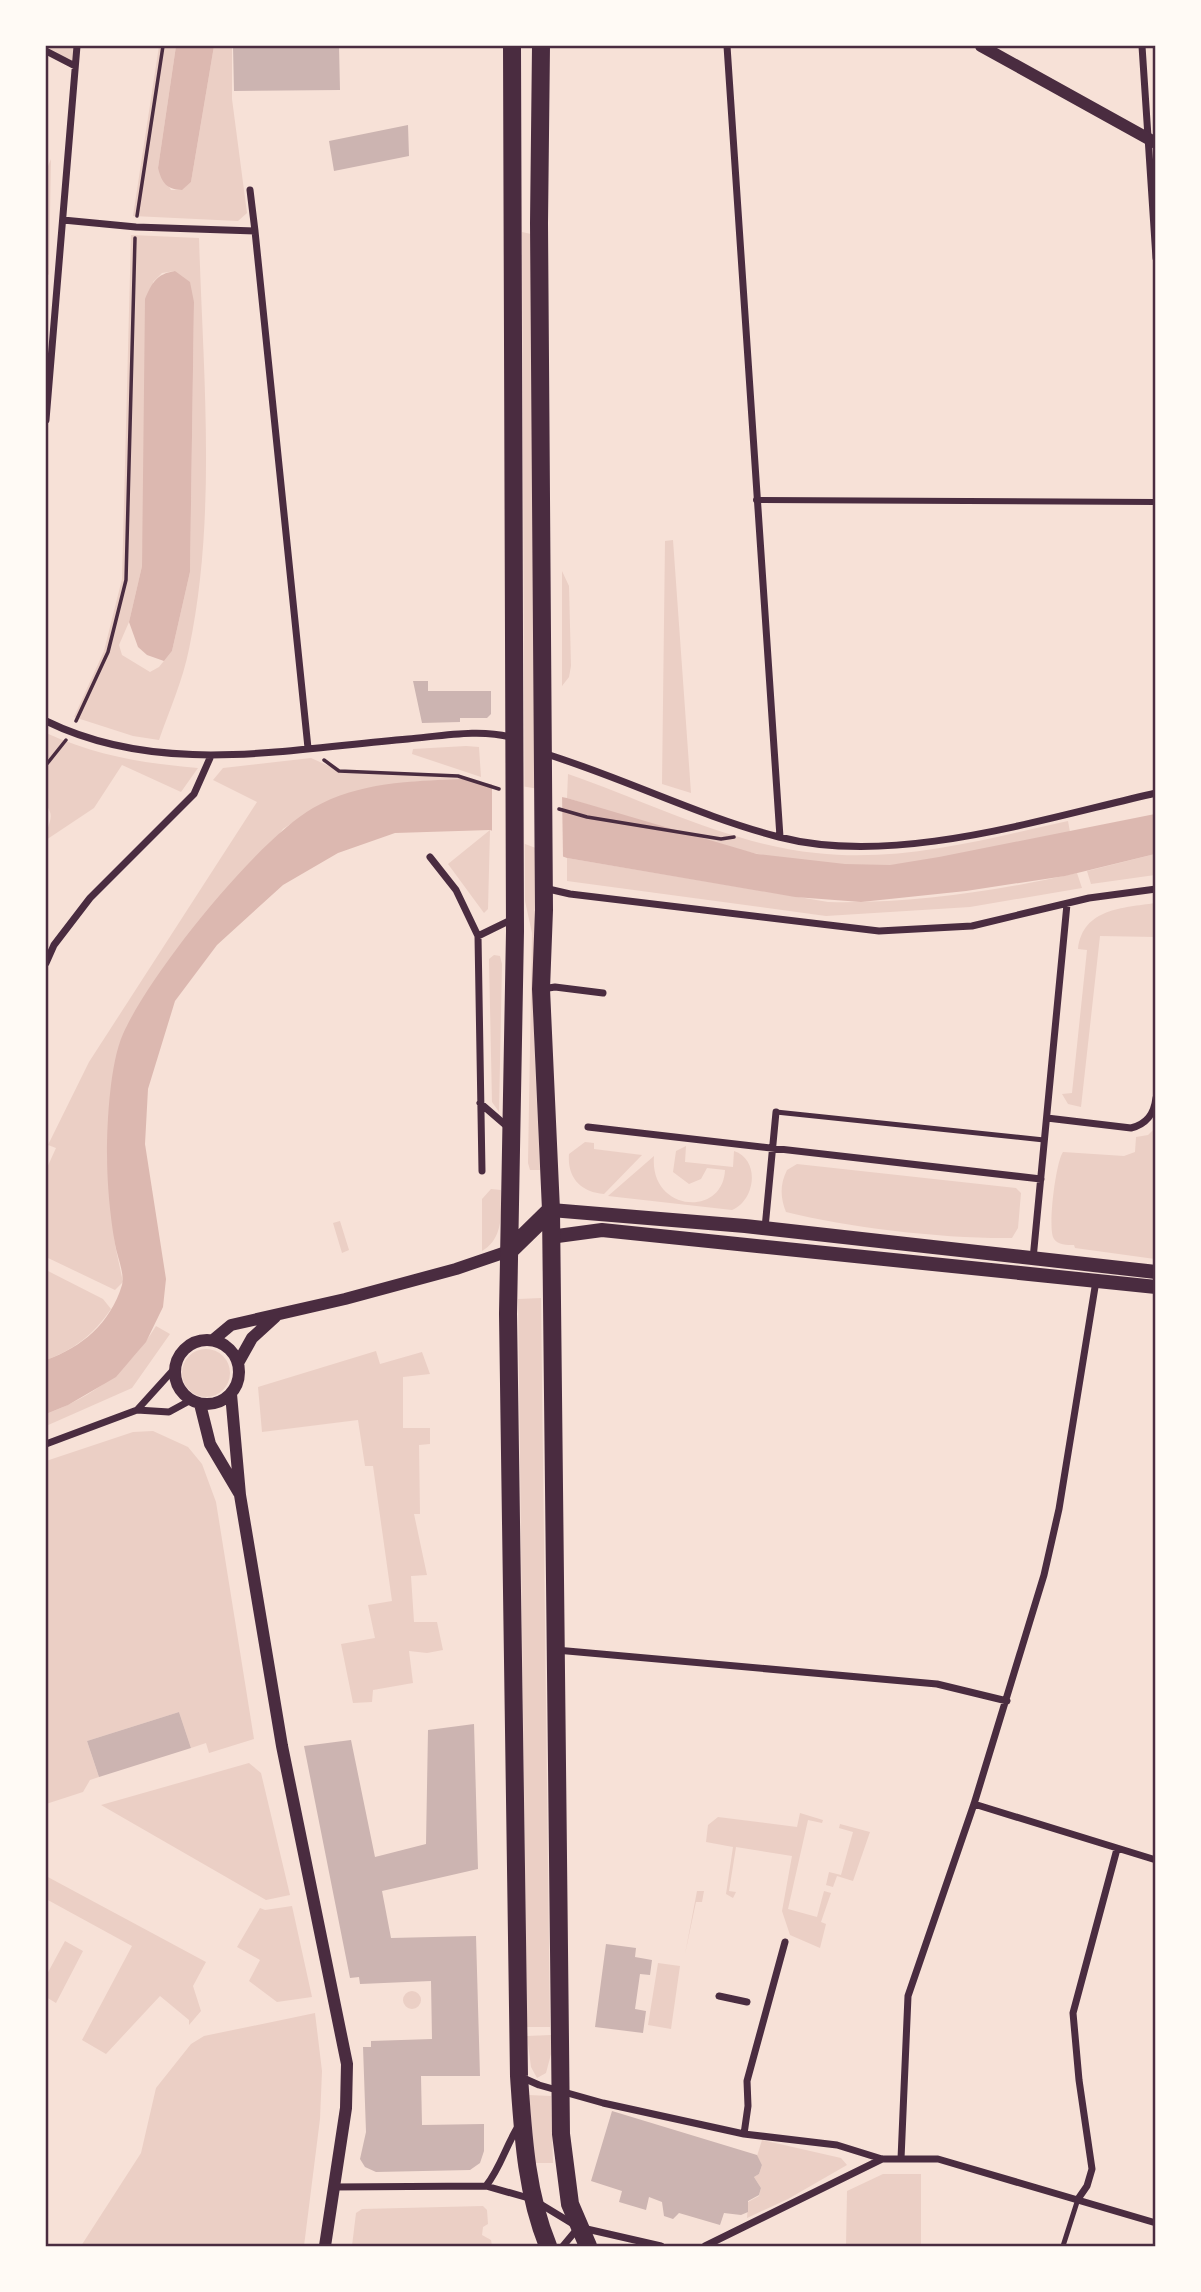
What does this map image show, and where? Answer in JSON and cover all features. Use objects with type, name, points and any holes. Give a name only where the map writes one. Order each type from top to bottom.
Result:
[{"type":"main road","points":[[512,46],[516,767],[509,1251],[519,2076],[532,2199],[548,2246]]},
{"type":"main road","points":[[541,46],[539,223],[544,851],[541,989],[551,1210],[561,2091],[565,2178],[578,2227],[588,2246]]},
{"type":"main road","points":[[509,1251],[551,1210],[765,1228],[958,1250],[1096,1280],[1156,1287]]},
{"type":"main road","points":[[763,1245],[765,1228]]},
{"type":"main road","points":[[509,1251],[550,1237],[601,1230],[904,1261],[1152,1271]]},
{"type":"main road","points":[[904,1261],[908,1253],[947,1258],[958,1250]]},
{"type":"main road","points":[[1096,1280],[1098,1272],[1138,1277],[1152,1271]]},
{"type":"street","points":[[46,420],[77,46]]},
{"type":"street","points":[[727,46],[780,837]]},
{"type":"street","points":[[981,46],[1152,141]]},
{"type":"street","points":[[1142,46],[1152,141],[1156,258]]},
{"type":"street","points":[[46,51],[75,66]]},
{"type":"street","points":[[250,190],[308,748]]},
{"type":"street","points":[[63,220],[136,227],[256,231]]},
{"type":"street","points":[[757,500],[1156,502]]},
{"type":"street","points":[[46,721],[71,732],[138,752],[210,758],[465,734],[516,738]]},
{"type":"street","points":[[542,752],[780,837],[898,846],[979,832],[1156,793]]},
{"type":"street","points":[[46,963],[54,945],[90,898],[194,794],[210,758]]},
{"type":"street","points":[[430,857],[456,890],[478,936],[482,1171]]},
{"type":"street","points":[[544,888],[569,894],[879,931],[972,926],[1067,904],[1156,890]]},
{"type":"street","points":[[1032,1266],[1067,904]]},
{"type":"street","points":[[478,936],[515,918]]},
{"type":"street","points":[[541,989],[555,987],[603,993]]},
{"type":"street","points":[[1046,1118],[1131,1128],[1141,1125],[1150,1117],[1156,1098]]},
{"type":"street","points":[[480,1103],[512,1130]]},
{"type":"street","points":[[765,1228],[776,1112]]},
{"type":"street","points":[[588,1127],[773,1146],[1041,1179]]},
{"type":"street","points":[[137,1410],[174,1368],[182,1351],[189,1345],[213,1340],[232,1325],[263,1316],[275,1317],[456,1269],[509,1251]]},
{"type":"street","points":[[901,2158],[908,1996],[974,1804],[1044,1575],[1059,1509],[1096,1280]]},
{"type":"street","points":[[238,1363],[252,1338],[275,1317]]},
{"type":"street","points":[[213,1340],[227,1346],[238,1363],[239,1375],[231,1394],[240,1495],[282,1746],[347,2064],[346,2108],[325,2246]]},
{"type":"street","points":[[174,1368],[178,1387],[196,1402],[210,1444],[240,1495]]},
{"type":"street","points":[[46,1444],[137,1410],[169,1412],[196,1402],[211,1404],[231,1394]]},
{"type":"street","points":[[555,1650],[937,1684],[1007,1701]]},
{"type":"street","points":[[974,1804],[1156,1860]]},
{"type":"street","points":[[1077,2199],[1087,2186],[1092,2169],[1079,2080],[1073,2013],[1117,1849]]},
{"type":"street","points":[[744,2134],[748,2106],[747,2081],[765,2005],[785,1942]]},
{"type":"street","points":[[719,1996],[747,2002]]},
{"type":"street","points":[[519,2076],[561,2091],[744,2134],[837,2146],[882,2159],[937,2159],[1156,2223]]},
{"type":"street","points":[[486,2186],[500,2167],[505,2147],[522,2122]]},
{"type":"street","points":[[705,2246],[882,2159]]},
{"type":"street","points":[[333,2187],[486,2186],[532,2199],[578,2227],[661,2246]]},
{"type":"street","points":[[563,2246],[578,2227]]},
{"type":"lane","points":[[776,1112],[1044,1140]]},
{"type":"lane","points":[[1063,2246],[1077,2199]]},
{"type":"path","points":[[46,765],[71,732],[108,652],[126,580],[132,280],[136,227],[163,46]]},
{"type":"path","points":[[340,771],[458,776],[484,785]]},
{"type":"path","points":[[568,812],[721,839]]},
{"type":"shaded area","points":[[46,46],[77,46],[75,66],[46,51]]},
{"type":"shaded area","points":[[159,46],[176,46],[158,168],[171,190],[181,190],[191,182],[214,46],[232,46],[232,99],[247,213],[238,221],[133,216]]},
{"type":"shaded area","points":[[176,46],[214,46],[191,182],[182,190],[166,184],[158,168]]},
{"type":"shaded area","points":[[51,159],[49,275],[46,273],[46,171]]},
{"type":"shaded area","points":[[522,232],[531,234],[536,929],[533,1014],[540,1170],[530,1170],[528,1163],[532,933],[525,901]]},
{"type":"shaded area","points":[[131,235],[199,238],[206,444],[203,548],[198,599],[186,661],[159,740],[133,736],[74,717],[104,651],[122,579]],"holes":[[[175,271],[194,302],[190,572],[172,651],[159,667],[150,672],[122,655],[119,645],[129,622],[142,566],[153,282],[162,273]]]},
{"type":"shaded area","points":[[175,271],[190,282],[194,302],[190,572],[172,651],[164,661],[147,655],[138,647],[129,622],[142,566],[145,299],[156,280],[163,274]]},
{"type":"shaded area","points":[[673,540],[691,793],[662,784],[665,541]]},
{"type":"shaded area","points":[[562,571],[569,586],[571,666],[569,677],[562,686]]},
{"type":"shaded area","points":[[46,733],[120,757],[198,768],[181,792],[122,765],[94,808],[46,840],[51,818],[46,805]]},
{"type":"shaded area","points":[[479,747],[481,777],[412,754],[413,749]]},
{"type":"shaded area","points":[[311,758],[340,771],[452,774],[462,779],[412,782],[368,789],[327,803],[283,829],[115,1070],[107,1155],[115,1245],[123,1282],[115,1290],[46,1257],[46,1170],[56,1148],[48,1145],[89,1062],[257,802],[213,780],[223,768]]},
{"type":"shaded area","points":[[568,774],[690,821],[752,841],[816,853],[880,855],[943,848],[1068,821],[1070,832],[981,851],[892,865],[811,863],[727,847],[567,798]]},
{"type":"shaded area","points":[[462,779],[567,798],[757,854],[845,864],[890,865],[1155,814],[1155,854],[1065,876],[966,891],[861,902],[795,897],[567,858],[490,830],[395,833],[338,853],[283,885],[217,945],[175,1001],[148,1089],[145,1144],[166,1279],[163,1307],[146,1342],[116,1377],[68,1405],[46,1414],[46,1360],[83,1341],[93,1332],[110,1311],[122,1285],[108,1188],[110,1093],[115,1060],[123,1034],[156,978],[180,944],[235,878],[263,849],[313,808],[348,793],[385,784]]},
{"type":"shaded area","points":[[490,830],[488,909],[484,913],[448,864]]},
{"type":"shaded area","points":[[1155,854],[1155,875],[1091,884],[1087,871]]},
{"type":"shaded area","points":[[567,858],[828,902],[890,901],[953,895],[1077,873],[1082,888],[970,907],[826,916],[567,881]]},
{"type":"shaded area","points":[[1155,903],[1155,937],[1100,936],[1081,1107],[1068,1104],[1062,1094],[1072,1093],[1087,950],[1078,949],[1081,935],[1088,925],[1106,912]]},
{"type":"shaded area","points":[[494,955],[500,956],[502,964],[499,1112],[492,1102],[489,959]]},
{"type":"shaded area","points":[[1155,1128],[1155,1259],[1075,1248],[1074,1245],[1056,1241],[1051,1223],[1053,1196],[1063,1152],[1124,1156],[1135,1152],[1136,1137],[1148,1135]]},
{"type":"shaded area","points":[[585,1142],[594,1143],[594,1149],[642,1155],[604,1194],[596,1193],[582,1187],[570,1170],[569,1154]]},
{"type":"shaded area","points":[[686,1146],[685,1162],[733,1167],[734,1151],[743,1156],[751,1171],[752,1180],[750,1190],[740,1205],[732,1210],[608,1196],[654,1156],[656,1175],[663,1189],[674,1198],[687,1202],[712,1196],[721,1185],[725,1170],[707,1168],[701,1179],[689,1184],[673,1172],[676,1151]]},
{"type":"shaded area","points":[[797,1164],[1016,1188],[1021,1193],[1018,1228],[1012,1238],[958,1237],[868,1228],[786,1212],[782,1196],[783,1180],[787,1170]]},
{"type":"shaded area","points":[[491,1189],[501,1190],[500,1224],[494,1239],[482,1251],[482,1199]]},
{"type":"shaded area","points":[[340,1221],[349,1250],[342,1253],[333,1223]]},
{"type":"shaded area","points":[[46,1270],[103,1299],[111,1309],[83,1340],[46,1360]]},
{"type":"shaded area","points":[[541,1298],[550,2027],[527,2027],[518,1299]]},
{"type":"shaded area","points":[[156,1326],[170,1334],[132,1388],[46,1426],[46,1414],[80,1399],[122,1369]]},
{"type":"shaded area","points":[[206,1349],[223,1356],[230,1373],[223,1390],[206,1397],[189,1390],[182,1373],[189,1356]]},
{"type":"shaded area","points":[[376,1351],[380,1364],[422,1352],[430,1374],[403,1377],[403,1428],[430,1428],[430,1444],[419,1445],[420,1514],[414,1514],[427,1575],[411,1576],[414,1622],[437,1622],[443,1650],[427,1653],[409,1651],[413,1683],[373,1690],[372,1702],[353,1703],[341,1644],[375,1638],[368,1605],[392,1601],[373,1466],[365,1466],[358,1420],[262,1432],[258,1387]]},
{"type":"shaded area","points":[[153,1431],[188,1447],[202,1464],[216,1502],[254,1739],[209,1753],[206,1743],[191,1748],[179,1712],[87,1741],[99,1777],[90,1780],[83,1792],[46,1804],[46,1461],[133,1432]]},
{"type":"shaded area","points":[[249,1763],[261,1773],[290,1895],[266,1900],[101,1805]]},
{"type":"shaded area","points":[[800,1813],[823,1820],[822,1823],[808,1820],[788,1909],[817,1917],[824,1891],[831,1893],[821,1922],[826,1924],[820,1948],[790,1935],[782,1911],[792,1856],[736,1847],[729,1891],[736,1892],[733,1898],[726,1894],[733,1847],[706,1842],[708,1825],[718,1817],[797,1827]]},
{"type":"shaded area","points":[[840,1824],[870,1832],[853,1881],[837,1876],[833,1887],[826,1885],[829,1872],[841,1875],[853,1832],[839,1828]]},
{"type":"shaded area","points":[[46,1876],[206,1962],[193,1986],[201,2011],[189,2025],[189,2020],[160,1996],[106,2054],[82,2040],[132,1946],[46,1899]]},
{"type":"shaded area","points":[[697,1891],[704,1891],[702,1902],[696,1902],[685,1954]]},
{"type":"shaded area","points":[[292,1906],[312,1997],[277,2002],[249,1981],[260,1960],[237,1947],[260,1908],[265,1910]]},
{"type":"shaded area","points":[[65,1941],[83,1951],[56,2003],[46,1997],[46,1976]]},
{"type":"shaded area","points":[[658,1963],[680,1966],[671,2029],[648,2025]]},
{"type":"shaded area","points":[[412,1991],[418,1994],[421,2000],[418,2006],[412,2009],[406,2006],[403,2000],[406,1994]]},
{"type":"shaded area","points":[[315,2013],[322,2071],[320,2119],[304,2246],[81,2246],[141,2153],[156,2088],[191,2044],[204,2036]]},
{"type":"shaded area","points":[[551,2035],[551,2054],[546,2073],[537,2078],[531,2067],[527,2036]]},
{"type":"shaded area","points":[[529,2095],[551,2096],[553,2163],[535,2163]]},
{"type":"shaded area","points":[[762,2140],[841,2158],[847,2165],[788,2199],[747,2218],[748,2202],[759,2196],[761,2188],[754,2177],[759,2174],[762,2165],[757,2156]]},
{"type":"shaded area","points":[[883,2174],[921,2174],[921,2245],[938,2246],[846,2246],[847,2191]]},
{"type":"shaded area","points":[[483,2206],[487,2210],[488,2224],[483,2227],[482,2235],[491,2240],[492,2246],[352,2246],[356,2213],[362,2209]]},
{"type":"pier","points":[[492,781],[562,793],[563,858],[492,832]]},
{"type":"building","points":[[233,46],[339,46],[340,90],[234,91]]},
{"type":"building","points":[[408,125],[409,156],[334,171],[329,141]]},
{"type":"building","points":[[413,681],[428,681],[428,691],[491,691],[491,714],[487,718],[460,718],[460,722],[422,723]]},
{"type":"building","points":[[179,1712],[191,1748],[99,1777],[87,1741]]},
{"type":"building","points":[[474,1724],[478,1869],[382,1891],[391,1938],[476,1936],[480,2076],[421,2076],[422,2125],[484,2124],[484,2151],[480,2163],[470,2170],[376,2172],[365,2167],[360,2159],[366,2132],[363,2047],[371,2047],[371,2041],[432,2039],[431,1981],[360,1984],[359,1977],[350,1978],[304,1746],[351,1740],[375,1857],[426,1844],[428,1730]]},
{"type":"building","points":[[606,1944],[636,1948],[635,1957],[652,1960],[650,1975],[640,1974],[635,2009],[646,2011],[643,2033],[595,2027]]},
{"type":"building","points":[[612,2111],[757,2155],[762,2165],[759,2174],[754,2177],[761,2188],[759,2195],[748,2201],[748,2212],[741,2215],[724,2213],[720,2225],[679,2213],[673,2219],[664,2216],[662,2202],[649,2197],[646,2210],[619,2202],[622,2191],[591,2181]]}]
